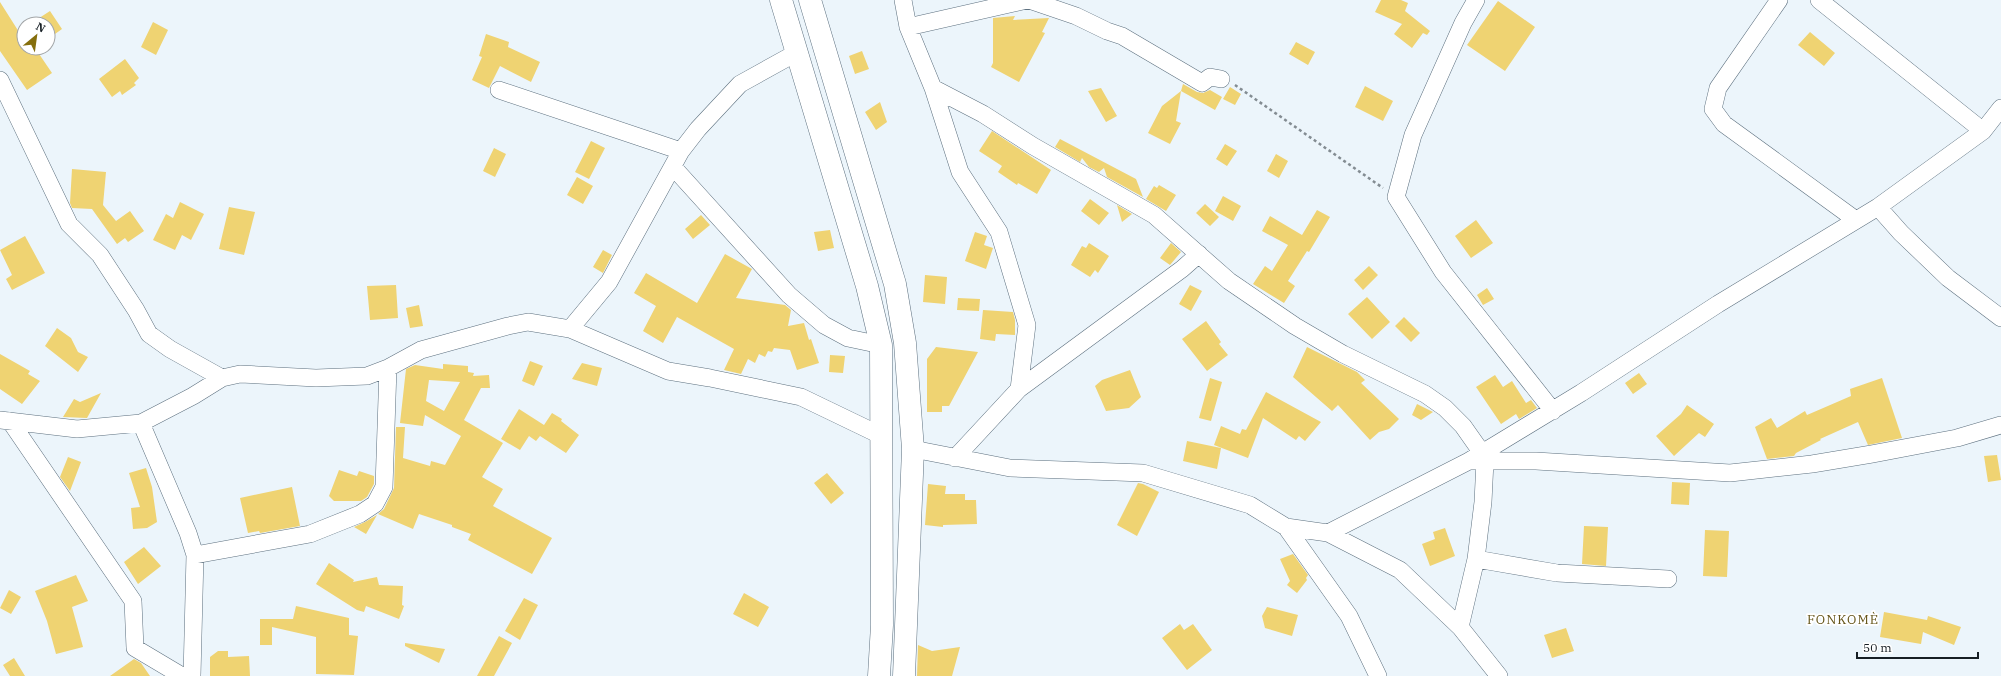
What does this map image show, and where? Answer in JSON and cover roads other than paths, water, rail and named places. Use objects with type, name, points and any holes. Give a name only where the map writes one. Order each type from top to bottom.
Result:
[{"type":"street","points":[[781,0],[867,286],[881,346],[882,625],[879,676]]},
{"type":"street","points":[[810,0],[895,284],[905,344],[913,449],[904,676]]},
{"type":"street","points":[[903,0],[908,27],[933,88],[960,172],[999,232],[1026,325],[1019,389]]},
{"type":"street","points":[[908,27],[988,5],[1028,0],[1076,16],[1107,31],[1122,36],[1202,83],[1210,77],[1221,80]]},
{"type":"street","points":[[1476,0],[1463,23],[1413,134],[1396,197],[1442,272],[1553,411]]},
{"type":"street","points":[[1779,0],[1718,88],[1713,108],[1724,124],[1856,220]]},
{"type":"street","points":[[1819,0],[1983,131]]},
{"type":"street","points":[[570,329],[609,282],[674,168],[681,151],[698,129],[740,84],[796,53]]},
{"type":"street","points":[[0,80],[69,224],[100,255],[150,334],[170,349],[222,378]]},
{"type":"street","points":[[933,88],[982,114],[1033,146],[1154,215],[1230,281],[1295,326],[1343,354],[1425,394],[1445,408],[1463,426],[1479,458],[1483,502],[1476,559],[1460,627]]},
{"type":"street","points":[[499,90],[681,151]]},
{"type":"street","points":[[1328,533],[1479,458],[1718,304],[1878,207],[1983,131],[2001,108]]},
{"type":"street","points":[[674,168],[788,295],[824,325],[848,338],[881,346]]},
{"type":"street","points":[[1878,207],[1900,233],[1948,278],[2001,318]]},
{"type":"street","points":[[955,458],[1019,389],[1182,269],[1199,254]]},
{"type":"street","points":[[5,420],[77,429],[141,423],[193,396],[222,378],[240,374],[316,378],[367,376],[388,368],[421,350],[528,322],[570,329],[668,372],[710,378],[802,397],[882,436]]},
{"type":"street","points":[[195,555],[310,534],[360,514],[375,504],[384,487],[388,368]]},
{"type":"street","points":[[5,420],[133,601],[135,648],[182,676]]},
{"type":"street","points":[[141,423],[188,533],[195,555],[192,676]]},
{"type":"street","points":[[1479,458],[1730,473],[1812,464],[1872,454],[1957,438],[2001,425]]},
{"type":"street","points":[[913,449],[1010,468],[1143,473],[1250,505],[1286,526],[1328,533],[1400,570],[1460,627],[1500,676]]},
{"type":"street","points":[[1286,526],[1349,616],[1378,676]]},
{"type":"street","points":[[1476,559],[1557,573],[1668,579]]},
{"type":"district","name":"FONKOMÈ","points":[[1843,619]]}]
